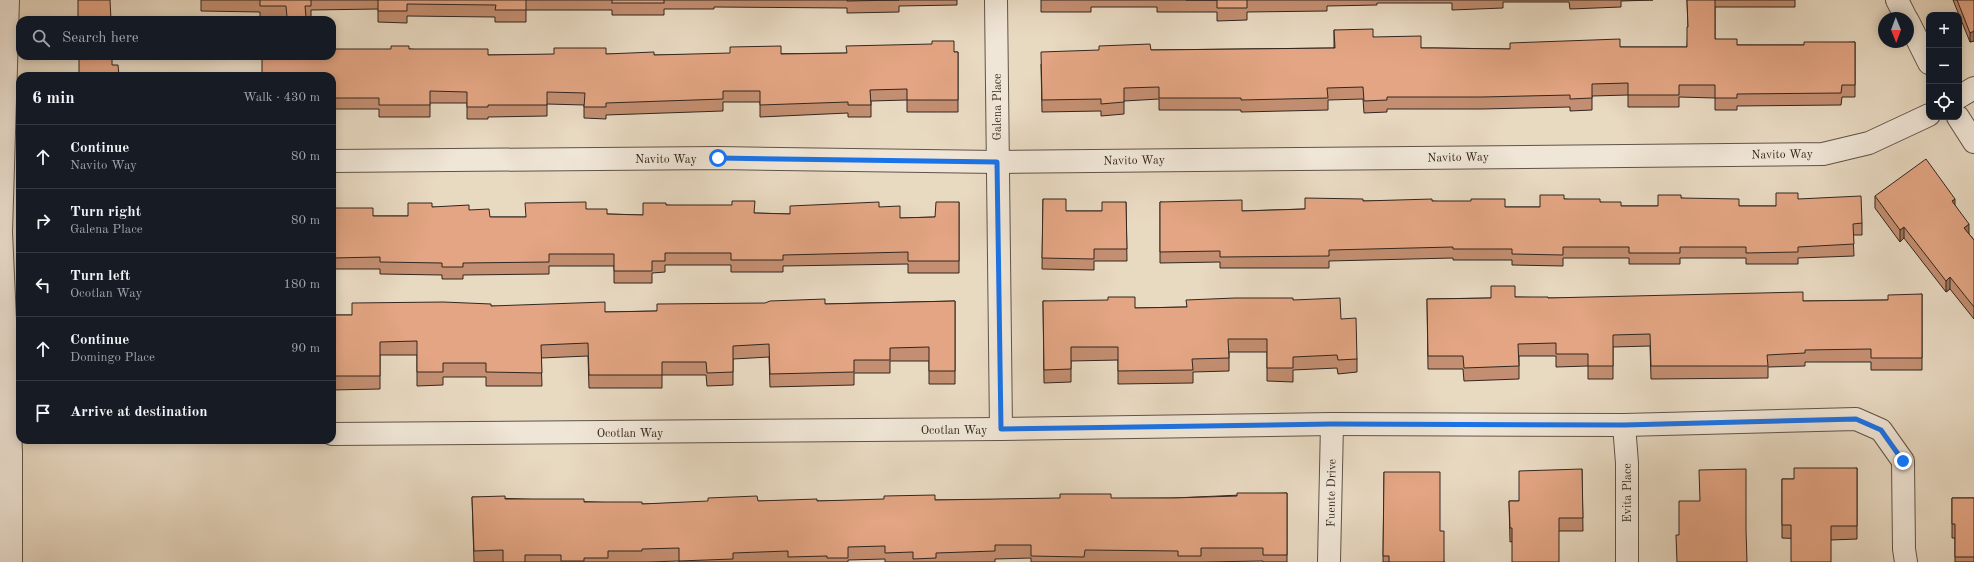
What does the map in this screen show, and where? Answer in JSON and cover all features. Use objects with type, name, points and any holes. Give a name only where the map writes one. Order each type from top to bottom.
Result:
[{"type":"street","points":[[8,0],[0,232],[11,452],[5,480],[11,562]]},
{"type":"street","name":"Galena Place","points":[[996,0],[1001,429]]},
{"type":"street","points":[[1897,0],[1903,12]]},
{"type":"street","points":[[1914,33],[1926,57]]},
{"type":"street","points":[[1962,95],[1974,88]]},
{"type":"street","name":"Navito Way","points":[[336,161],[718,158],[997,162],[1823,154],[1869,143],[1926,116]]},
{"type":"street","points":[[1960,120],[1974,142]]},
{"type":"street","name":"Ocotlan Way","points":[[336,434],[1001,429],[1332,424],[1624,425],[1856,419],[1881,430],[1903,461],[1904,549],[1906,562]]},
{"type":"street","name":"Fuente Drive","points":[[1329,562],[1332,424]]},
{"type":"street","name":"Evita Place","points":[[1624,425],[1627,463],[1627,562]]},
{"type":"building","points":[[78,0],[110,0],[111,16],[78,16]]},
{"type":"building","points":[[260,0],[311,0],[311,6],[305,6],[306,16],[287,16],[286,6],[260,6]]},
{"type":"building","points":[[378,0],[526,0],[526,10],[495,10],[496,5],[407,4],[407,11],[378,11]]},
{"type":"building","points":[[612,0],[664,0],[664,3],[612,3]]},
{"type":"building","points":[[847,0],[899,0],[847,1]]},
{"type":"building","points":[[1217,0],[1247,0],[1247,8],[1217,8]]},
{"type":"building","points":[[1687,0],[1715,0],[1715,39],[1737,39],[1737,45],[1804,45],[1804,42],[1855,42],[1855,85],[1842,85],[1841,93],[1737,94],[1737,98],[1715,98],[1715,85],[1679,85],[1679,95],[1628,95],[1628,83],[1592,84],[1592,98],[1570,99],[1570,95],[1387,97],[1387,100],[1364,101],[1363,87],[1327,88],[1328,98],[1241,100],[1241,98],[1159,98],[1159,87],[1124,88],[1124,102],[1101,104],[1101,99],[1042,100],[1041,52],[1099,50],[1099,46],[1150,44],[1151,50],[1335,48],[1334,30],[1373,29],[1373,37],[1421,36],[1421,48],[1510,49],[1510,43],[1620,39],[1620,47],[1687,47]]},
{"type":"building","points":[[1957,0],[1974,0],[1974,31],[1970,33]]},
{"type":"building","points":[[932,41],[954,41],[954,52],[958,52],[958,100],[907,100],[907,89],[870,90],[871,105],[848,105],[848,102],[760,105],[760,91],[723,91],[723,99],[606,103],[606,107],[584,107],[585,93],[547,92],[547,105],[488,105],[488,107],[467,107],[467,92],[430,91],[430,105],[379,105],[379,98],[336,98],[336,72],[262,72],[262,60],[336,60],[336,49],[391,49],[391,46],[409,46],[409,49],[488,49],[488,55],[554,54],[554,48],[606,48],[606,54],[654,52],[654,55],[730,53],[730,47],[781,46],[781,54],[847,53],[846,46],[932,44]]},
{"type":"building","points":[[79,60],[112,60],[112,65],[118,65],[119,72],[79,72]]},
{"type":"building","points":[[1926,159],[1955,199],[1952,201],[1969,224],[1964,228],[1974,240],[1974,307],[1950,277],[1946,281],[1904,227],[1900,230],[1875,196]]},
{"type":"building","points":[[1776,193],[1798,193],[1798,199],[1861,196],[1862,223],[1853,224],[1854,244],[1798,247],[1798,252],[1746,253],[1746,247],[1680,247],[1680,253],[1629,253],[1629,247],[1563,247],[1563,255],[1512,254],[1512,249],[1453,249],[1453,247],[1329,250],[1329,256],[1220,257],[1220,251],[1160,252],[1160,202],[1242,200],[1242,211],[1305,209],[1305,198],[1363,199],[1363,201],[1432,199],[1432,201],[1471,201],[1471,199],[1505,199],[1505,207],[1540,207],[1540,195],[1564,195],[1564,199],[1600,199],[1600,202],[1621,202],[1621,206],[1658,206],[1658,195],[1681,195],[1681,198],[1739,199],[1739,206],[1776,206]]},
{"type":"building","points":[[1043,199],[1066,199],[1066,211],[1102,211],[1102,202],[1126,202],[1127,249],[1094,249],[1094,259],[1042,258]]},
{"type":"building","points":[[732,201],[755,201],[754,213],[790,214],[790,206],[879,202],[879,207],[900,206],[900,218],[935,217],[936,202],[959,202],[959,261],[908,261],[908,252],[783,255],[783,260],[731,260],[731,253],[665,253],[665,261],[652,261],[652,271],[614,271],[614,254],[549,254],[549,262],[463,263],[463,267],[442,267],[442,263],[380,262],[380,257],[336,258],[336,208],[373,208],[373,216],[408,216],[408,203],[432,203],[432,207],[469,205],[469,210],[489,209],[490,217],[526,217],[525,203],[586,202],[586,209],[607,209],[607,214],[643,215],[643,203],[666,203],[666,205],[732,205]]},
{"type":"building","points":[[1491,286],[1515,286],[1515,297],[1548,298],[1803,292],[1803,301],[1888,300],[1888,295],[1922,294],[1922,358],[1871,358],[1871,349],[1805,350],[1805,353],[1767,355],[1768,366],[1651,366],[1650,334],[1613,335],[1613,366],[1588,366],[1588,354],[1556,354],[1556,343],[1518,344],[1519,366],[1464,368],[1463,356],[1428,356],[1427,299],[1491,298]]},
{"type":"building","points":[[1108,297],[1135,297],[1135,308],[1187,307],[1186,300],[1293,298],[1293,300],[1340,298],[1341,319],[1356,318],[1357,359],[1338,360],[1337,355],[1293,357],[1293,368],[1267,368],[1267,339],[1228,339],[1229,358],[1192,359],[1193,370],[1118,371],[1118,347],[1071,347],[1071,369],[1044,370],[1043,301],[1108,300]]},
{"type":"building","points":[[825,299],[825,304],[955,301],[955,371],[929,371],[929,347],[890,348],[890,360],[854,360],[854,372],[770,374],[769,344],[733,346],[733,372],[707,373],[706,362],[662,362],[662,375],[589,375],[588,343],[541,345],[542,373],[486,372],[486,363],[443,363],[443,372],[417,372],[417,341],[380,342],[380,376],[336,376],[336,315],[352,315],[352,303],[443,302],[491,304],[491,306],[605,302],[605,312],[657,311],[657,304],[765,303],[770,301]]},
{"type":"building","points":[[1794,468],[1857,468],[1857,526],[1831,526],[1831,562],[1791,562],[1791,525],[1782,525],[1782,479],[1794,479]]},
{"type":"building","points":[[1582,469],[1583,518],[1559,518],[1559,562],[1512,562],[1512,528],[1510,528],[1509,501],[1519,501],[1519,471]]},
{"type":"building","points":[[1746,469],[1747,562],[1677,562],[1676,535],[1679,535],[1679,501],[1700,501],[1699,470]]},
{"type":"building","points":[[1384,472],[1440,472],[1440,531],[1444,531],[1444,562],[1389,562],[1389,556],[1383,556]]},
{"type":"building","points":[[1237,493],[1287,493],[1287,555],[1263,555],[1263,548],[1201,548],[1201,556],[1178,556],[1178,551],[1085,550],[1084,557],[1031,556],[1031,545],[995,545],[995,551],[936,553],[936,558],[913,559],[913,552],[885,553],[885,546],[848,547],[848,558],[827,558],[827,556],[788,557],[788,551],[733,553],[733,559],[679,561],[679,548],[642,549],[642,551],[608,551],[608,558],[584,558],[584,561],[561,561],[561,555],[525,555],[525,562],[503,562],[503,550],[474,551],[472,497],[505,496],[505,499],[584,499],[584,502],[642,502],[642,504],[708,501],[708,498],[757,496],[758,501],[817,499],[817,501],[884,499],[884,496],[935,495],[935,500],[1060,498],[1060,494],[1111,494],[1111,498],[1173,498],[1237,496]]},
{"type":"building","points":[[1952,498],[1974,498],[1974,557],[1955,557],[1955,524],[1952,524]]},
{"type":"route","points":[[718,158],[997,162],[1001,429],[1332,424],[1624,425],[1856,419],[1881,430],[1903,461]]}]
